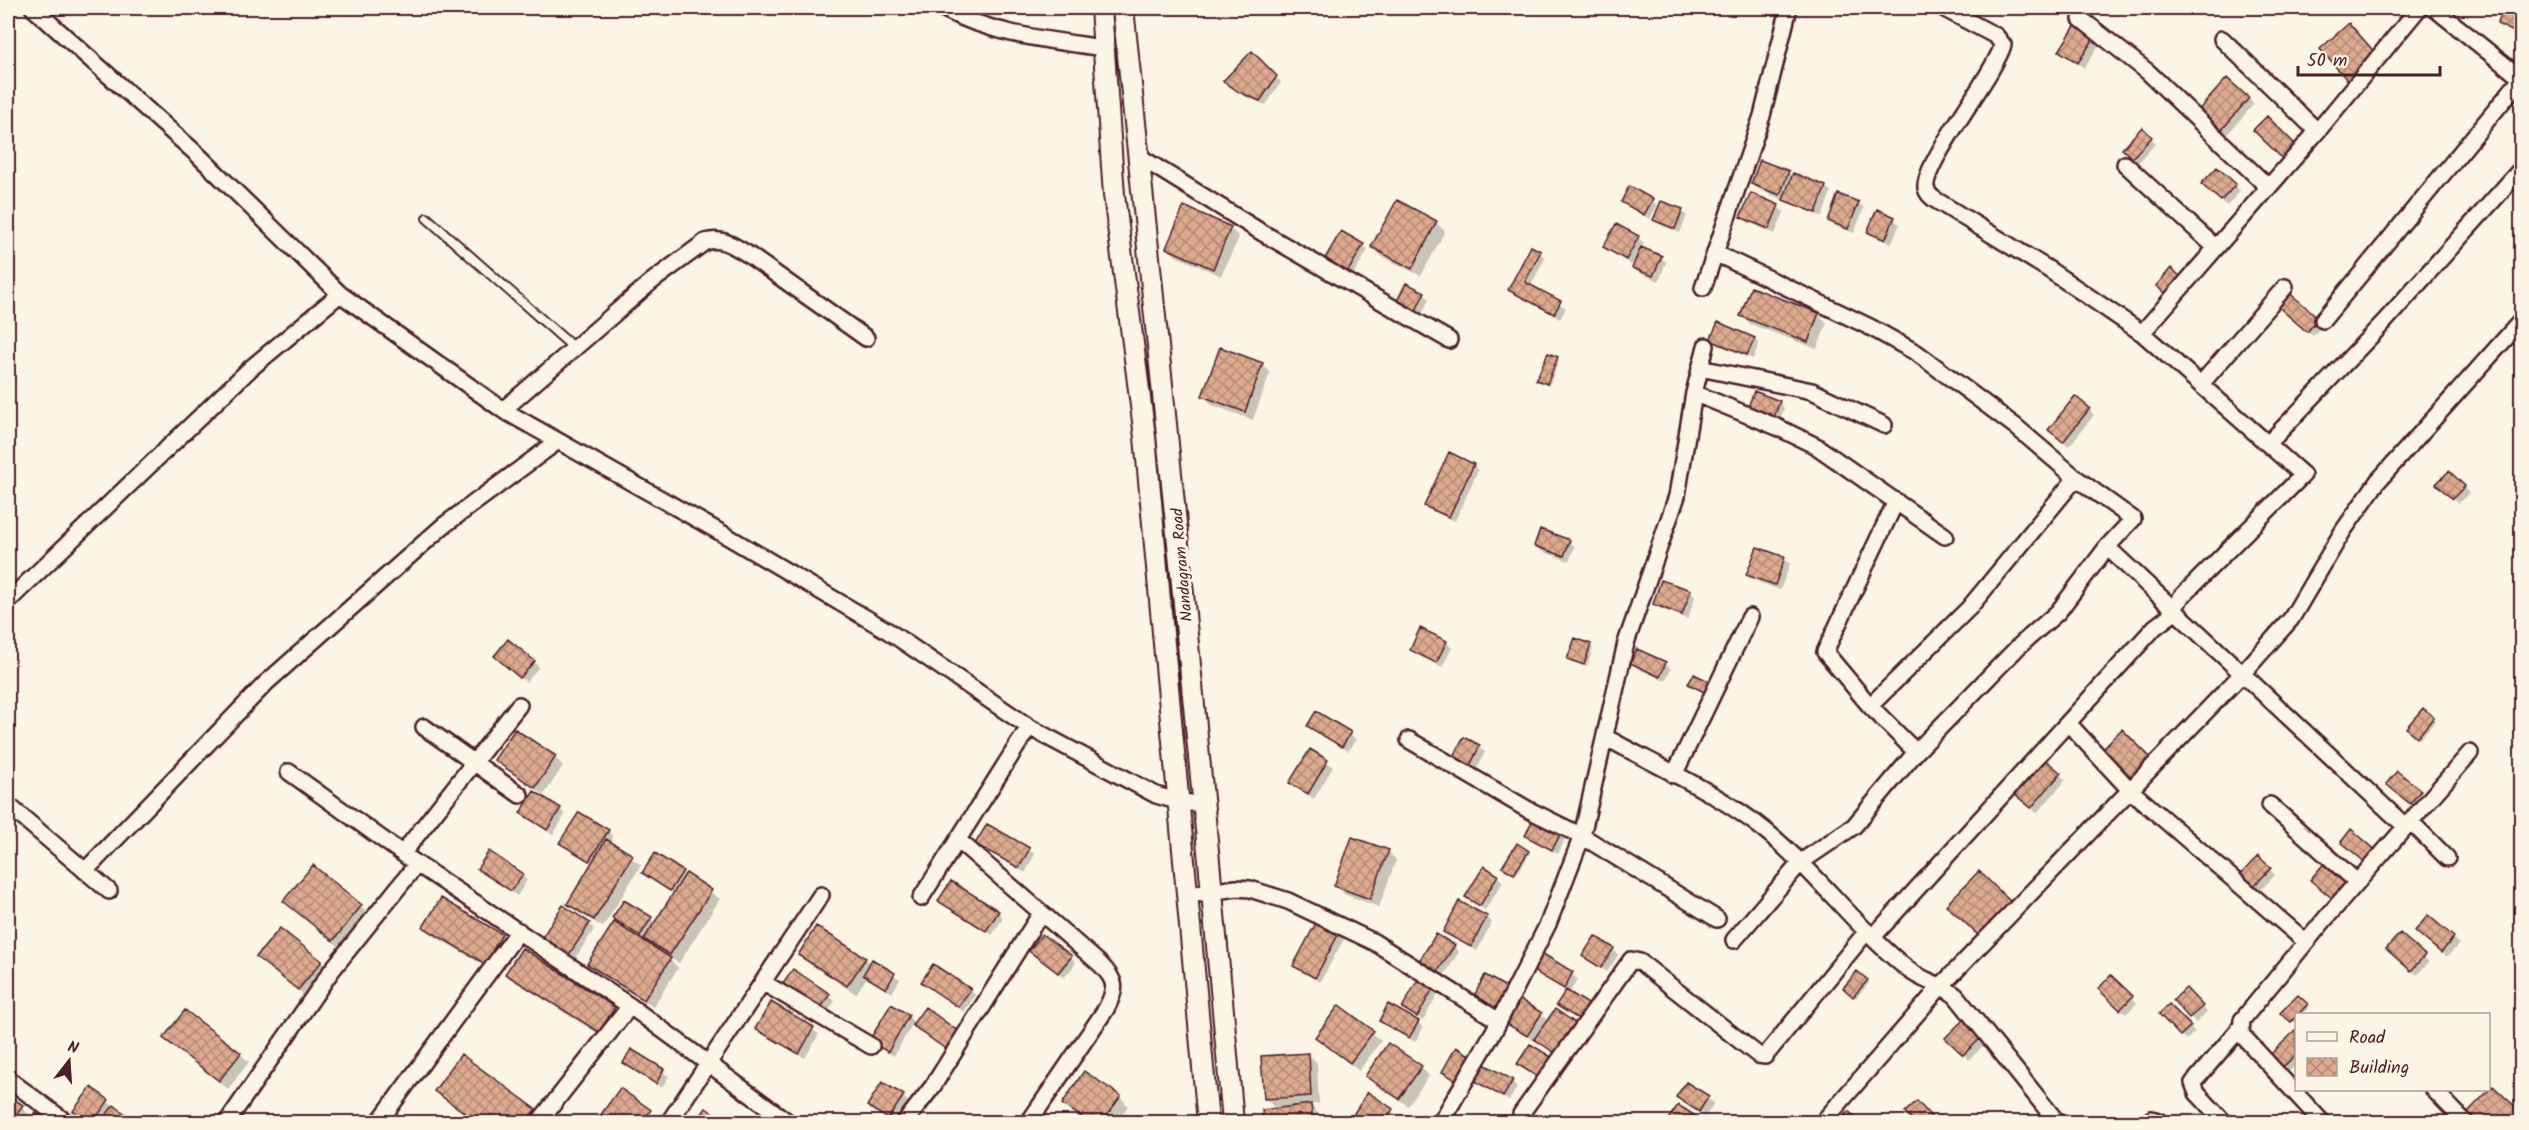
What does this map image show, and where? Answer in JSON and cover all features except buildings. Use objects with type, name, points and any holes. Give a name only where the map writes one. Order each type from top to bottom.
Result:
[{"type":"street","points":[[33,8],[198,155],[340,294],[503,410],[888,631],[930,657],[1029,728],[1126,781],[1180,802],[1202,804]]},
{"type":"street","points":[[942,8],[989,28],[1024,36],[1104,48]]},
{"type":"street","name":"Nandagram Road","points":[[1101,8],[1114,195],[1145,436],[1161,630],[1189,895],[1208,1122]]},
{"type":"street","name":"Nandagram Road","points":[[1123,8],[1130,89],[1140,158],[1156,310],[1202,804],[1213,892],[1233,1122]]},
{"type":"street","points":[[1703,288],[1762,116],[1789,8]]},
{"type":"street","points":[[1521,1114],[1631,960],[1640,963],[1758,1055],[1765,1056],[1870,934],[2174,609],[2181,597],[2303,475],[2142,333],[2048,269],[1934,199],[1927,192],[1929,176],[1940,152],[2003,45],[1996,36],[1943,8]]},
{"type":"street","points":[[2142,333],[2317,131],[2419,8]]},
{"type":"street","points":[[2323,320],[2521,79],[2434,8]]},
{"type":"street","points":[[2081,19],[2148,72],[2268,187]]},
{"type":"street","points":[[2222,39],[2317,131]]},
{"type":"street","points":[[1140,158],[1261,232],[1449,340]]},
{"type":"street","points":[[2125,164],[2215,247]]},
{"type":"street","points":[[2268,444],[2385,321],[2522,168]]},
{"type":"street","points":[[503,410],[651,282],[705,242],[715,239],[734,245],[866,339]]},
{"type":"street","points":[[1715,253],[1870,327],[1917,353],[2015,426],[2076,478],[2133,519],[2107,547],[2058,612],[2018,647],[1916,752],[1854,826],[1801,862],[1734,940]]},
{"type":"street","points":[[2201,384],[2285,287]]},
{"type":"street","points":[[8,601],[251,368],[340,294]]},
{"type":"street","points":[[1129,313],[1156,310]]},
{"type":"street","points":[[1823,1122],[1941,986],[2243,673],[2291,619],[2343,531],[2378,481],[2522,320]]},
{"type":"street","points":[[1441,1122],[1499,1021],[1548,924],[1582,836],[1626,643],[1677,496],[1694,393],[1706,346]]},
{"type":"street","points":[[1700,368],[1812,391],[1884,425]]},
{"type":"street","points":[[1694,393],[1798,436],[1945,536]]},
{"type":"street","points":[[85,871],[266,683],[443,526],[558,441]]},
{"type":"street","points":[[1869,706],[1969,608],[2076,478]]},
{"type":"street","points":[[1896,501],[1825,652],[1869,706],[1916,752]]},
{"type":"street","points":[[2107,547],[2407,824],[2447,858]]},
{"type":"street","points":[[1674,775],[1750,617]]},
{"type":"street","points":[[403,853],[519,705]]},
{"type":"street","points":[[2068,723],[2130,790],[2306,942]]},
{"type":"street","points":[[424,727],[473,764],[520,795]]},
{"type":"street","points":[[921,898],[1029,728]]},
{"type":"street","points":[[1605,737],[1746,816],[1801,862],[1906,968],[1956,996],[2057,1122]]},
{"type":"street","points":[[1409,740],[1527,809],[1582,836],[1717,919]]},
{"type":"street","points":[[2224,1122],[2197,1093],[2193,1083],[2240,1028],[2252,1006],[2470,753]]},
{"type":"street","points":[[289,771],[417,864],[630,1006],[788,1122]]},
{"type":"street","points":[[8,805],[109,891]]},
{"type":"street","points":[[2270,805],[2357,882]]},
{"type":"street","points":[[958,840],[1113,977],[1115,992],[1029,1122]]},
{"type":"street","points":[[227,1122],[332,970],[417,864]]},
{"type":"street","points":[[1189,895],[1250,889],[1288,901],[1374,942],[1499,1021]]},
{"type":"street","points":[[669,1122],[821,895]]},
{"type":"street","points":[[905,1122],[933,1086],[1041,913]]},
{"type":"street","points":[[379,1122],[519,931]]},
{"type":"street","points":[[764,983],[871,1046]]},
{"type":"street","points":[[539,1122],[630,1006]]},
{"type":"street","points":[[2240,1028],[2249,1043],[2322,1122]]},
{"type":"street","points":[[8,1079],[66,1122]]},
{"type":"street","points":[[2436,1091],[2465,1122]]},
{"type":"street","points":[[2147,1122],[2152,1119],[2161,1122]]},
{"type":"lane","points":[[427,218],[574,348]]}]
